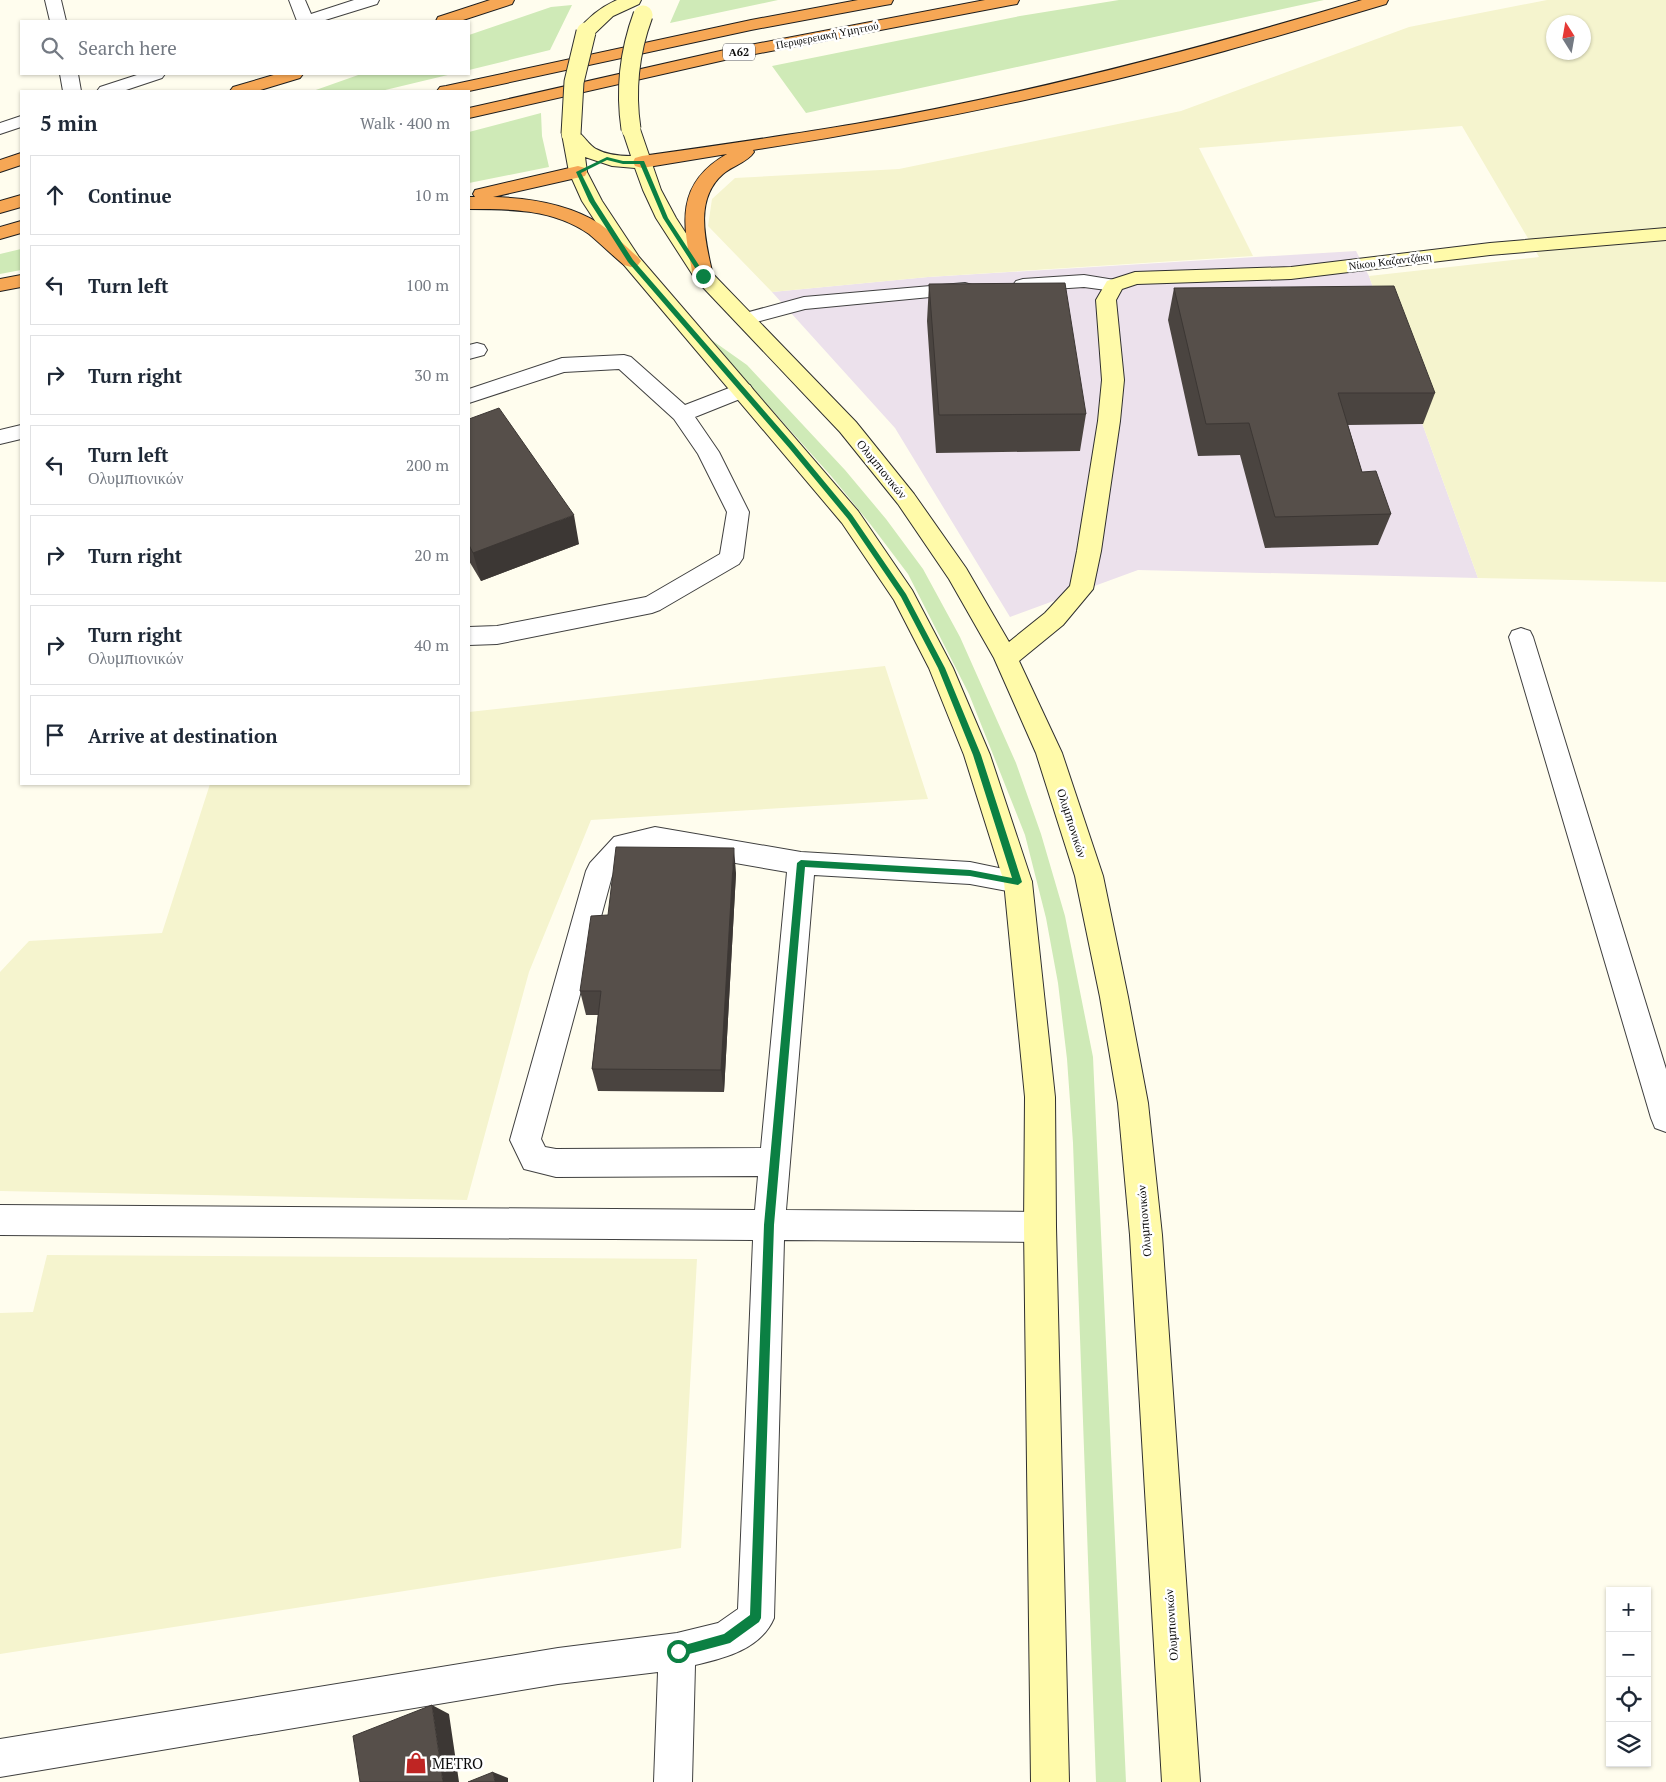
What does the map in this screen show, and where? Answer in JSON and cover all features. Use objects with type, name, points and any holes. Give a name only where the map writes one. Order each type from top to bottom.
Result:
[{"type":"highway","points":[[447,20],[501,2],[521,0]]},
{"type":"highway","name":"Περιφερειακή Υμηττού","points":[[451,90],[751,25],[885,0]]},
{"type":"highway","name":"Περιφερειακή Υμηττού","points":[[470,113],[729,54],[1011,0]]},
{"type":"highway","points":[[642,162],[758,146],[856,129],[1062,87],[1158,64],[1261,36],[1380,0]]},
{"type":"highway","points":[[242,90],[291,75]]},
{"type":"highway","points":[[703,276],[693,226],[695,203],[703,184],[726,161],[758,146]]},
{"type":"highway","points":[[0,166],[20,159]]},
{"type":"highway","points":[[470,197],[578,172]]},
{"type":"highway","points":[[0,207],[20,201]]},
{"type":"highway","points":[[470,203],[517,205],[554,211],[589,226],[630,261]]},
{"type":"highway","points":[[0,233],[20,227]]},
{"type":"highway","points":[[0,285],[20,281]]},
{"type":"main road","points":[[604,0],[586,32],[576,64],[570,98],[571,134],[578,172],[592,201],[630,261],[850,517],[904,596],[941,668],[977,755],[1018,882],[1040,1097],[1040,1227],[1050,1782]]},
{"type":"main road","name":"Ολυμπιονικών","points":[[653,0],[643,15],[630,51],[626,89],[631,129],[642,162],[666,218],[703,276],[848,427],[906,499],[958,574],[1006,658],[1049,753],[1088,876],[1114,997],[1133,1103],[1146,1235],[1181,1782]]},
{"type":"main road","points":[[586,32],[602,14],[621,1],[643,15]]},
{"type":"main road","points":[[578,172],[607,159],[621,146],[631,129]]},
{"type":"main road","points":[[571,134],[585,149],[607,159],[623,162],[642,162]]},
{"type":"main road","name":"Νίκου Καζαντζάκη","points":[[1114,285],[1135,278],[1291,273],[1490,249],[1666,234]]},
{"type":"main road","points":[[1006,658],[1054,620],[1081,589],[1089,551],[1111,405],[1113,380],[1106,300],[1114,285]]},
{"type":"street","points":[[53,0],[58,20]]},
{"type":"street","points":[[297,0],[306,20]]},
{"type":"street","points":[[309,20],[370,0]]},
{"type":"street","points":[[69,75],[72,90]]},
{"type":"street","points":[[109,90],[153,75]]},
{"type":"street","points":[[0,128],[20,121]]},
{"type":"street","points":[[745,319],[804,303],[1084,281],[1114,285]]},
{"type":"street","points":[[470,396],[562,365],[624,362],[682,414],[708,452],[738,512],[731,558],[652,604],[497,635],[470,636]]},
{"type":"street","points":[[682,414],[742,390]]},
{"type":"street","points":[[0,437],[20,432]]},
{"type":"street","points":[[1521,637],[1666,1118]]},
{"type":"street","points":[[775,1162],[556,1163],[534,1159],[525,1140],[600,870],[624,844],[655,838],[801,863],[970,873],[1018,882]]},
{"type":"street","points":[[0,1758],[549,1668],[678,1651],[726,1639],[756,1618],[769,1225],[801,863]]},
{"type":"street","points":[[0,1220],[1040,1227]]},
{"type":"street","points":[[673,1782],[678,1651]]},
{"type":"shaded area","points":[[1356,251],[1369,276],[1478,578],[1138,570],[1010,617],[895,428],[772,292],[928,277]]},
{"type":"green space","points":[[680,0],[778,0],[670,23]]},
{"type":"green space","points":[[1119,0],[1324,0],[806,113],[772,66],[1020,16]]},
{"type":"green space","points":[[1547,0],[1666,0],[1666,582],[1478,578],[1369,276],[1539,257],[1462,126],[1199,148],[1253,256],[928,277],[772,292],[708,226],[712,199],[735,178],[899,169],[1181,111],[1409,27]]},
{"type":"green space","points":[[572,5],[550,50],[470,70],[470,35],[551,7]]},
{"type":"green space","points":[[358,75],[448,75],[385,90],[316,90]]},
{"type":"green space","points":[[541,113],[542,136],[549,167],[470,183],[470,132]]},
{"type":"green space","points":[[20,249],[20,270],[0,274],[0,254]]},
{"type":"green space","points":[[706,336],[747,365],[845,470],[886,519],[923,569],[960,637],[1016,763],[1041,834],[1065,916],[1093,1057],[1126,1782],[1096,1782],[1073,1143],[1067,1059],[1058,983],[1046,918],[1025,835],[969,694],[908,574],[832,477]]},
{"type":"green space","points":[[885,666],[928,799],[591,820],[529,972],[467,1200],[0,1191],[0,972],[29,941],[162,933],[210,785],[470,785],[470,712]]},
{"type":"green space","points":[[47,1255],[697,1259],[681,1548],[0,1654],[0,1313],[33,1312]]},
{"type":"building","points":[[1065,283],[1086,414],[939,415],[929,284]]},
{"type":"building","points":[[1394,286],[1435,393],[1338,393],[1362,472],[1376,471],[1391,514],[1275,517],[1249,423],[1206,424],[1174,288]]},
{"type":"building","points":[[499,408],[574,515],[473,553],[470,547],[470,419]]},
{"type":"building","points":[[616,847],[734,848],[721,1070],[592,1069],[601,991],[580,991],[591,916],[608,915]]},
{"type":"building","name":"METRO","points":[[432,1705],[443,1782],[360,1782],[353,1736]]},
{"type":"building","points":[[493,1772],[495,1782],[468,1782]]},
{"type":"place","name":"METRO","points":[[416,1763]]},
{"type":"route","points":[[678,1651],[726,1639],[756,1618],[769,1225],[801,863],[970,873],[1018,882],[977,755],[941,668],[904,596],[850,517],[792,447],[630,261],[592,201],[578,172],[607,159],[623,162],[642,162],[652,190],[666,218],[703,276]]}]
